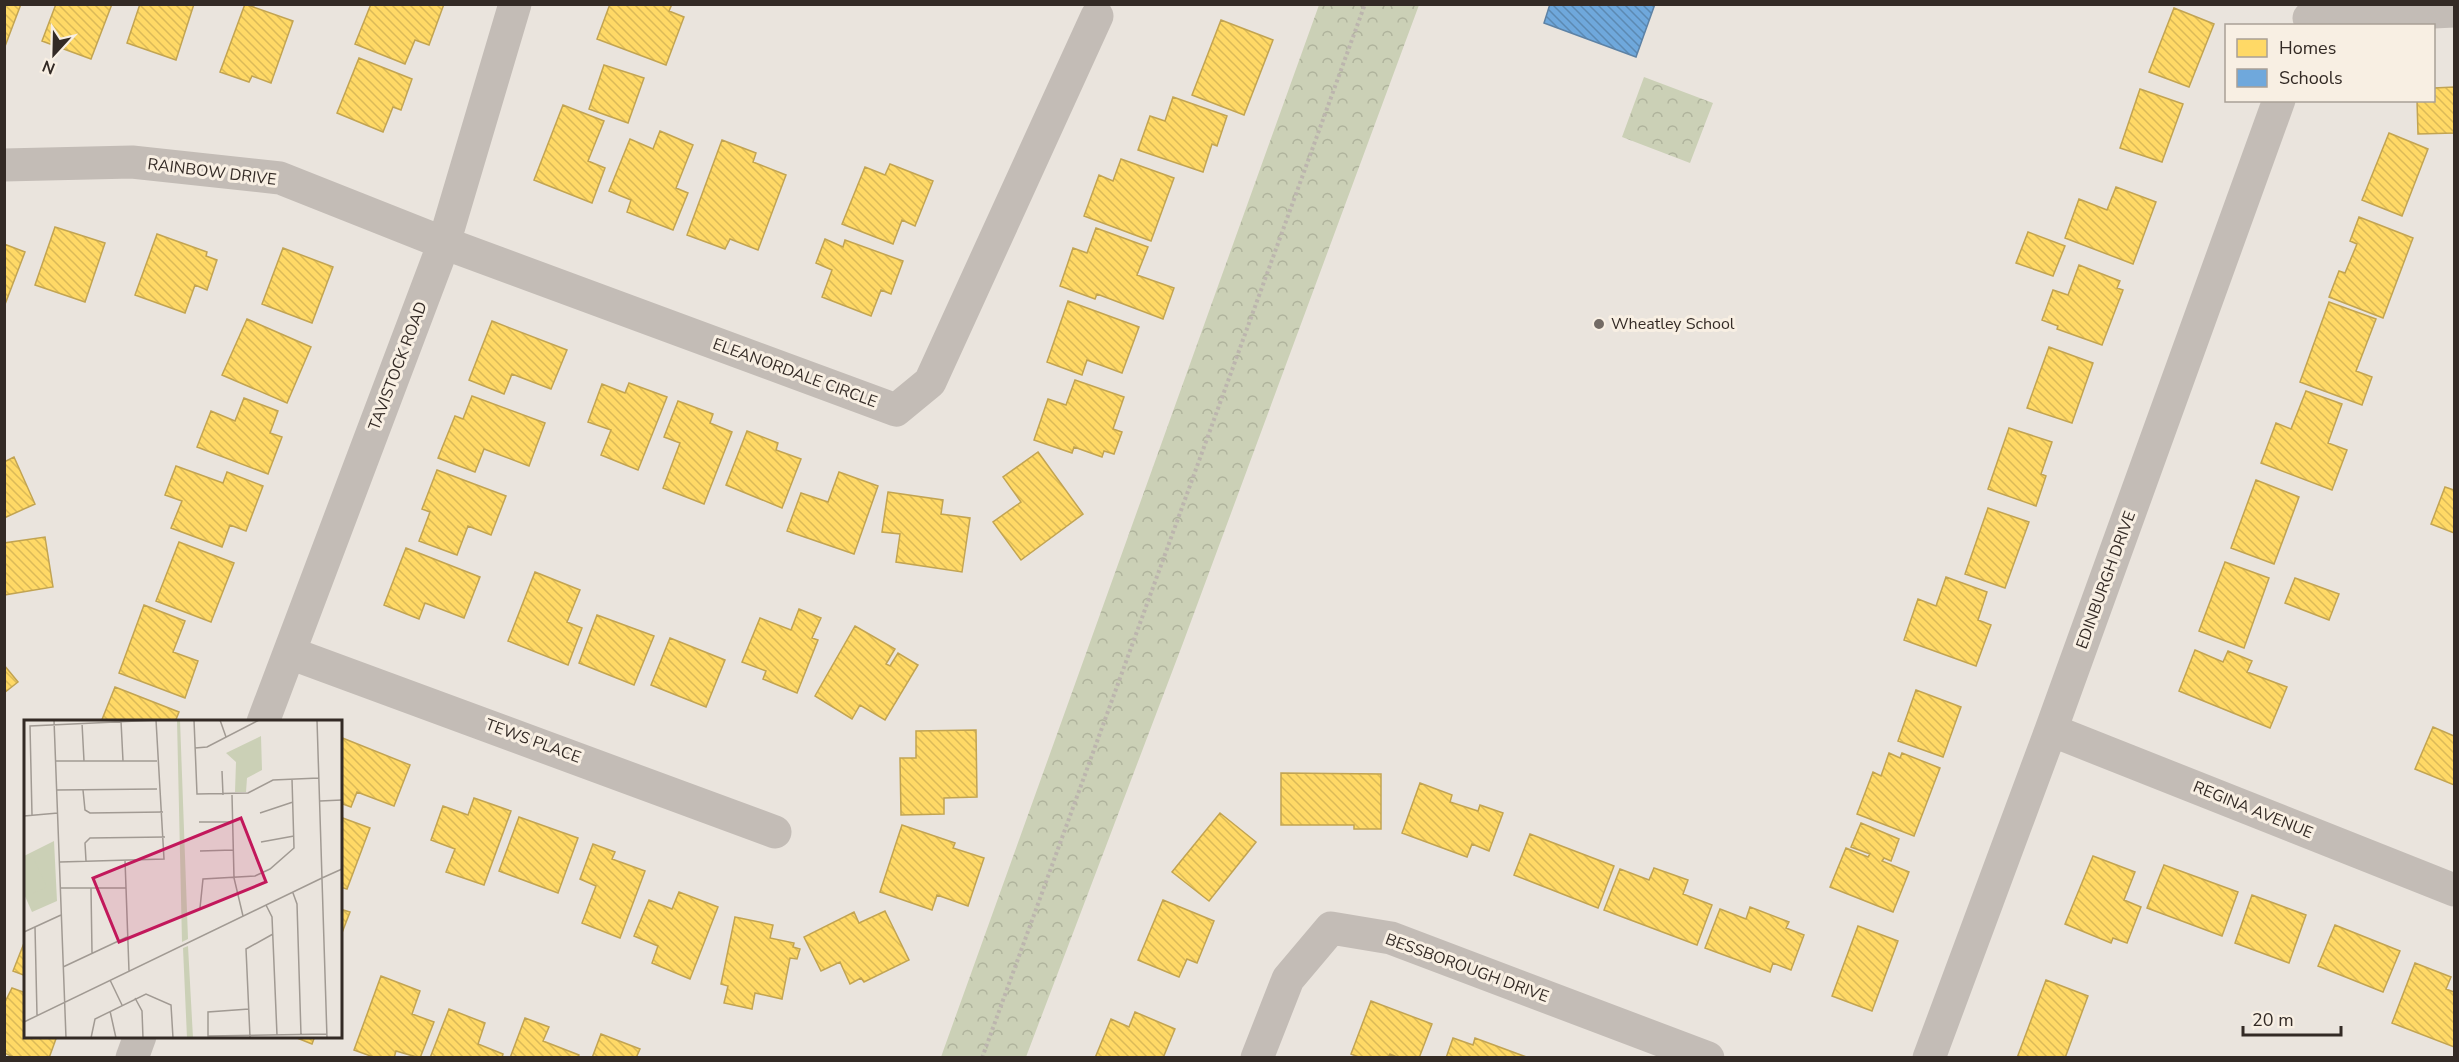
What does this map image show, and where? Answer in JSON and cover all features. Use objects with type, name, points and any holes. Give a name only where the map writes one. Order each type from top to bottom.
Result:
[{"type":"street","name":"TAVISTOCK ROAD","points":[[264,720],[444,243],[515,4]]},
{"type":"street","points":[[2310,16],[2454,11]]},
{"type":"street","name":"ELEANORDALE CIRCLE","points":[[444,243],[896,411],[930,382],[1097,16]]},
{"type":"street","name":"EDINBURGH DRIVE","points":[[1929,1058],[2052,730],[2278,102]]},
{"type":"street","name":"RAINBOW DRIVE","points":[[4,165],[132,162],[280,178],[444,243]]},
{"type":"street","name":"TEWS PLACE","points":[[290,653],[775,832]]},
{"type":"street","name":"REGINA AVENUE","points":[[2052,730],[2454,890]]},
{"type":"street","name":"BESSBOROUGH DRIVE","points":[[1257,1058],[1288,979],[1331,928],[1391,938],[1708,1058]]},
{"type":"street","points":[[132,1058],[139,1038]]},
{"type":"path","points":[[982,1058],[1365,4]]},
{"type":"green space","points":[[1319,5],[1419,5],[1183,643],[1026,1057],[941,1057]]},
{"type":"green space","points":[[1644,77],[1713,103],[1690,163],[1622,137]]},
{"type":"building: Homes","points":[[4,4],[21,4],[4,49]]},
{"type":"building: Homes","points":[[56,4],[112,4],[91,59],[42,41]]},
{"type":"building: Homes","points":[[140,4],[194,4],[176,60],[127,43]]},
{"type":"building: Homes","points":[[245,4],[293,21],[271,83],[252,76],[249,82],[220,72]]},
{"type":"building: Homes","points":[[371,4],[444,4],[429,45],[415,40],[405,64],[355,44]]},
{"type":"building: Homes","points":[[610,4],[672,4],[669,11],[684,17],[666,65],[597,39]]},
{"type":"building: Homes","points":[[2174,8],[2214,24],[2189,87],[2149,72]]},
{"type":"building: Homes","points":[[1221,20],[1273,40],[1244,115],[1192,95]]},
{"type":"building: Homes","points":[[359,58],[412,79],[401,110],[393,107],[383,132],[337,113]]},
{"type":"building: Homes","points":[[604,65],[644,78],[628,123],[589,109]]},
{"type":"building: Homes","points":[[2454,87],[2454,133],[2418,134],[2417,102],[2435,102],[2435,88]]},
{"type":"building: Homes","points":[[2140,89],[2183,104],[2162,162],[2120,148]]},
{"type":"building: Homes","points":[[1173,97],[1227,116],[1217,146],[1212,144],[1203,172],[1138,150],[1150,116],[1165,121]]},
{"type":"building: Homes","points":[[563,105],[604,121],[588,161],[605,168],[592,203],[534,180]]},
{"type":"building: Homes","points":[[660,131],[693,145],[676,188],[688,193],[673,230],[627,212],[631,200],[609,191],[630,139],[653,149]]},
{"type":"building: Homes","points":[[2389,133],[2428,149],[2402,216],[2362,200]]},
{"type":"building: Homes","points":[[722,140],[756,153],[753,162],[786,175],[758,250],[730,239],[725,249],[687,235]]},
{"type":"building: Homes","points":[[1121,159],[1174,178],[1151,241],[1084,216],[1099,175],[1113,181]]},
{"type":"building: Homes","points":[[890,164],[933,181],[915,226],[902,220],[893,244],[842,224],[865,167],[885,175]]},
{"type":"building: Homes","points":[[2116,187],[2156,202],[2133,264],[2065,238],[2079,199],[2107,210]]},
{"type":"building: Homes","points":[[2359,217],[2413,238],[2383,318],[2329,297],[2339,271],[2345,273],[2357,244],[2350,241]]},
{"type":"building: Homes","points":[[55,227],[105,243],[85,302],[35,285]]},
{"type":"building: Homes","points":[[1096,228],[1148,247],[1137,275],[1174,288],[1163,319],[1097,294],[1095,299],[1060,286],[1073,248],[1087,253]]},
{"type":"building: Homes","points":[[2028,232],[2065,246],[2053,276],[2016,263]]},
{"type":"building: Homes","points":[[157,234],[207,252],[206,256],[217,260],[207,290],[195,285],[185,313],[135,295]]},
{"type":"building: Homes","points":[[825,239],[843,247],[845,240],[903,261],[891,294],[881,290],[871,316],[822,297],[832,270],[816,263]]},
{"type":"building: Homes","points":[[4,244],[25,252],[4,307]]},
{"type":"building: Homes","points":[[283,248],[333,267],[312,323],[262,304]]},
{"type":"building: Homes","points":[[2079,265],[2120,281],[2117,288],[2123,290],[2102,345],[2057,329],[2058,326],[2042,320],[2053,290],[2068,295]]},
{"type":"building: Homes","points":[[1068,301],[1139,327],[1122,373],[1087,360],[1082,375],[1047,362]]},
{"type":"building: Homes","points":[[2329,302],[2376,319],[2356,371],[2372,377],[2362,405],[2300,382]]},
{"type":"building: Homes","points":[[247,319],[311,347],[287,403],[222,375]]},
{"type":"building: Homes","points":[[492,321],[567,350],[551,389],[512,374],[504,394],[469,380]]},
{"type":"building: Homes","points":[[2049,347],[2093,363],[2072,423],[2027,408]]},
{"type":"building: Homes","points":[[1075,380],[1124,397],[1113,429],[1122,432],[1114,454],[1104,451],[1102,457],[1074,447],[1072,453],[1034,440],[1048,399],[1066,405]]},
{"type":"building: Homes","points":[[629,383],[667,397],[638,470],[601,455],[611,430],[588,422],[602,384],[625,393]]},
{"type":"building: Homes","points":[[2306,391],[2342,404],[2328,443],[2347,450],[2332,490],[2261,463],[2276,423],[2291,429]]},
{"type":"building: Homes","points":[[472,396],[545,423],[529,466],[484,449],[475,472],[438,458],[455,416],[463,419]]},
{"type":"building: Homes","points":[[244,398],[278,411],[270,433],[282,437],[268,474],[197,447],[211,411],[235,421]]},
{"type":"building: Homes","points":[[678,401],[713,414],[710,423],[732,432],[704,504],[663,488],[680,443],[664,437]]},
{"type":"building: Homes","points":[[2009,428],[2052,442],[2041,474],[2046,476],[2036,506],[1988,489]]},
{"type":"building: Homes","points":[[747,431],[778,443],[776,450],[801,459],[782,508],[726,485]]},
{"type":"building: Homes","points":[[1038,452],[1083,514],[1021,560],[993,522],[1021,502],[1003,477]]},
{"type":"building: Homes","points":[[14,457],[35,504],[4,518],[4,462]]},
{"type":"building: Homes","points":[[176,466],[223,483],[227,472],[263,486],[246,531],[230,525],[222,547],[171,528],[182,501],[165,495]]},
{"type":"building: Homes","points":[[437,470],[506,496],[491,535],[468,526],[457,555],[419,541],[430,512],[422,509]]},
{"type":"building: Homes","points":[[839,472],[878,486],[854,554],[787,531],[801,493],[828,502]]},
{"type":"building: Homes","points":[[2256,480],[2299,497],[2274,564],[2231,548]]},
{"type":"building: Homes","points":[[2445,487],[2454,490],[2454,533],[2431,524]]},
{"type":"building: Homes","points":[[888,492],[943,500],[941,514],[970,518],[962,572],[896,562],[900,534],[882,532]]},
{"type":"building: Homes","points":[[1988,508],[2029,522],[2005,588],[1965,574]]},
{"type":"building: Homes","points":[[45,537],[53,587],[4,595],[4,543]]},
{"type":"building: Homes","points":[[179,542],[234,563],[211,622],[156,601]]},
{"type":"building: Homes","points":[[406,548],[480,577],[464,618],[425,603],[419,619],[384,605]]},
{"type":"building: Homes","points":[[2225,562],[2269,578],[2244,648],[2199,631]]},
{"type":"building: Homes","points":[[535,572],[580,590],[567,622],[582,628],[568,665],[508,641]]},
{"type":"building: Homes","points":[[1946,577],[1987,592],[1978,620],[1991,625],[1976,666],[1904,640],[1918,599],[1936,606]]},
{"type":"building: Homes","points":[[2295,578],[2339,594],[2329,620],[2285,603]]},
{"type":"building: Homes","points":[[144,605],[185,621],[173,652],[198,661],[185,698],[119,673]]},
{"type":"building: Homes","points":[[799,609],[821,618],[812,638],[818,640],[797,693],[763,679],[766,671],[742,662],[760,618],[791,630]]},
{"type":"building: Homes","points":[[597,615],[654,636],[634,685],[579,663]]},
{"type":"building: Homes","points":[[855,626],[895,649],[886,664],[890,666],[898,653],[918,665],[885,720],[860,705],[852,719],[815,696]]},
{"type":"building: Homes","points":[[670,638],[725,660],[706,707],[651,685]]},
{"type":"building: Homes","points":[[2195,650],[2223,662],[2228,651],[2252,661],[2247,672],[2287,687],[2270,728],[2179,691]]},
{"type":"building: Homes","points":[[4,665],[18,682],[4,693]]},
{"type":"building: Homes","points":[[115,687],[179,712],[176,720],[102,720]]},
{"type":"building: Homes","points":[[1916,690],[1961,707],[1943,757],[1898,741]]},
{"type":"building: Homes","points":[[2433,727],[2454,736],[2454,785],[2415,769]]},
{"type":"building: Homes","points":[[976,730],[977,797],[944,798],[944,814],[901,815],[900,758],[916,758],[916,731]]},
{"type":"building: Homes","points":[[342,738],[410,765],[394,806],[357,792],[351,807],[342,804]]},
{"type":"building: Homes","points":[[1889,753],[1900,758],[1902,753],[1940,768],[1914,836],[1857,814],[1873,772],[1881,776]]},
{"type":"building: Homes","points":[[1281,773],[1381,774],[1381,829],[1354,829],[1354,825],[1281,825]]},
{"type":"building: Homes","points":[[1420,783],[1452,795],[1450,802],[1478,811],[1480,805],[1503,813],[1489,851],[1472,844],[1467,857],[1402,833]]},
{"type":"building: Homes","points":[[474,798],[511,811],[484,885],[446,872],[455,849],[431,840],[443,806],[468,815]]},
{"type":"building: Homes","points":[[1220,813],[1256,842],[1209,901],[1172,872]]},
{"type":"building: Homes","points":[[519,817],[578,838],[558,893],[499,871]]},
{"type":"building: Homes","points":[[342,818],[370,828],[347,889],[342,888]]},
{"type":"building: Homes","points":[[1861,823],[1899,839],[1891,861],[1884,858],[1882,861],[1909,872],[1893,912],[1830,887],[1846,848],[1868,857],[1870,854],[1851,847]]},
{"type":"building: Homes","points":[[902,825],[955,843],[953,848],[984,858],[968,906],[937,895],[932,910],[880,892]]},
{"type":"building: Homes","points":[[1530,834],[1614,866],[1598,908],[1514,875]]},
{"type":"building: Homes","points":[[593,844],[615,852],[612,859],[645,871],[620,938],[582,923],[596,886],[580,879]]},
{"type":"building: Homes","points":[[2093,856],[2135,872],[2124,900],[2141,907],[2127,943],[2113,938],[2111,943],[2065,924]]},
{"type":"building: Homes","points":[[2164,865],[2238,892],[2222,936],[2147,908]]},
{"type":"building: Homes","points":[[1654,868],[1688,880],[1683,894],[1712,905],[1697,945],[1604,910],[1620,869],[1649,880]]},
{"type":"building: Homes","points":[[679,892],[718,907],[690,979],[652,963],[658,946],[634,936],[649,900],[672,909]]},
{"type":"building: Homes","points":[[2252,895],[2306,915],[2289,963],[2235,943]]},
{"type":"building: Homes","points":[[1163,900],[1214,921],[1197,963],[1187,959],[1179,977],[1138,960]]},
{"type":"building: Homes","points":[[1750,907],[1789,922],[1786,928],[1804,935],[1791,970],[1773,963],[1770,972],[1705,948],[1720,909],[1746,919]]},
{"type":"building: Homes","points":[[342,910],[350,912],[342,933]]},
{"type":"building: Homes","points":[[885,911],[909,960],[864,982],[861,978],[850,984],[840,962],[821,971],[804,937],[854,912],[859,923]]},
{"type":"building: Homes","points":[[735,917],[773,925],[770,938],[794,943],[793,947],[800,949],[797,959],[790,958],[782,999],[755,993],[752,1009],[724,1003],[728,986],[721,984]]},
{"type":"building: Homes","points":[[2335,925],[2400,951],[2383,992],[2318,966]]},
{"type":"building: Homes","points":[[1858,926],[1898,941],[1872,1011],[1832,996]]},
{"type":"building: Homes","points":[[24,943],[24,975],[13,971]]},
{"type":"building: Homes","points":[[2415,963],[2451,977],[2446,989],[2454,992],[2454,1047],[2392,1023]]},
{"type":"building: Homes","points":[[381,976],[420,991],[412,1014],[434,1022],[420,1058],[396,1051],[394,1058],[376,1058],[354,1050]]},
{"type":"building: Homes","points":[[2046,980],[2088,996],[2065,1058],[2017,1058]]},
{"type":"building: Homes","points":[[12,988],[24,992],[24,1038],[56,1038],[49,1058],[16,1058],[4,1053],[4,1004]]},
{"type":"building: Homes","points":[[1371,1001],[1432,1024],[1419,1058],[1399,1058],[1390,1054],[1388,1058],[1361,1058],[1351,1054]]},
{"type":"building: Homes","points":[[449,1009],[485,1023],[478,1044],[503,1054],[502,1058],[430,1058]]},
{"type":"building: Homes","points":[[1135,1012],[1175,1029],[1163,1058],[1095,1058],[1111,1019],[1129,1027]]},
{"type":"building: Homes","points":[[525,1018],[549,1027],[543,1041],[579,1055],[578,1058],[510,1058]]},
{"type":"building: Homes","points":[[601,1034],[640,1049],[636,1058],[592,1058]]},
{"type":"building: Homes","points":[[297,1038],[314,1038],[312,1044]]},
{"type":"building: Homes","points":[[1453,1038],[1473,1045],[1475,1038],[1529,1058],[1446,1058]]},
{"type":"building: Schools","points":[[1550,4],[1655,4],[1636,57],[1544,23]]},
{"type":"place","name":"Wheatley School","points":[[1599,324]]}]
